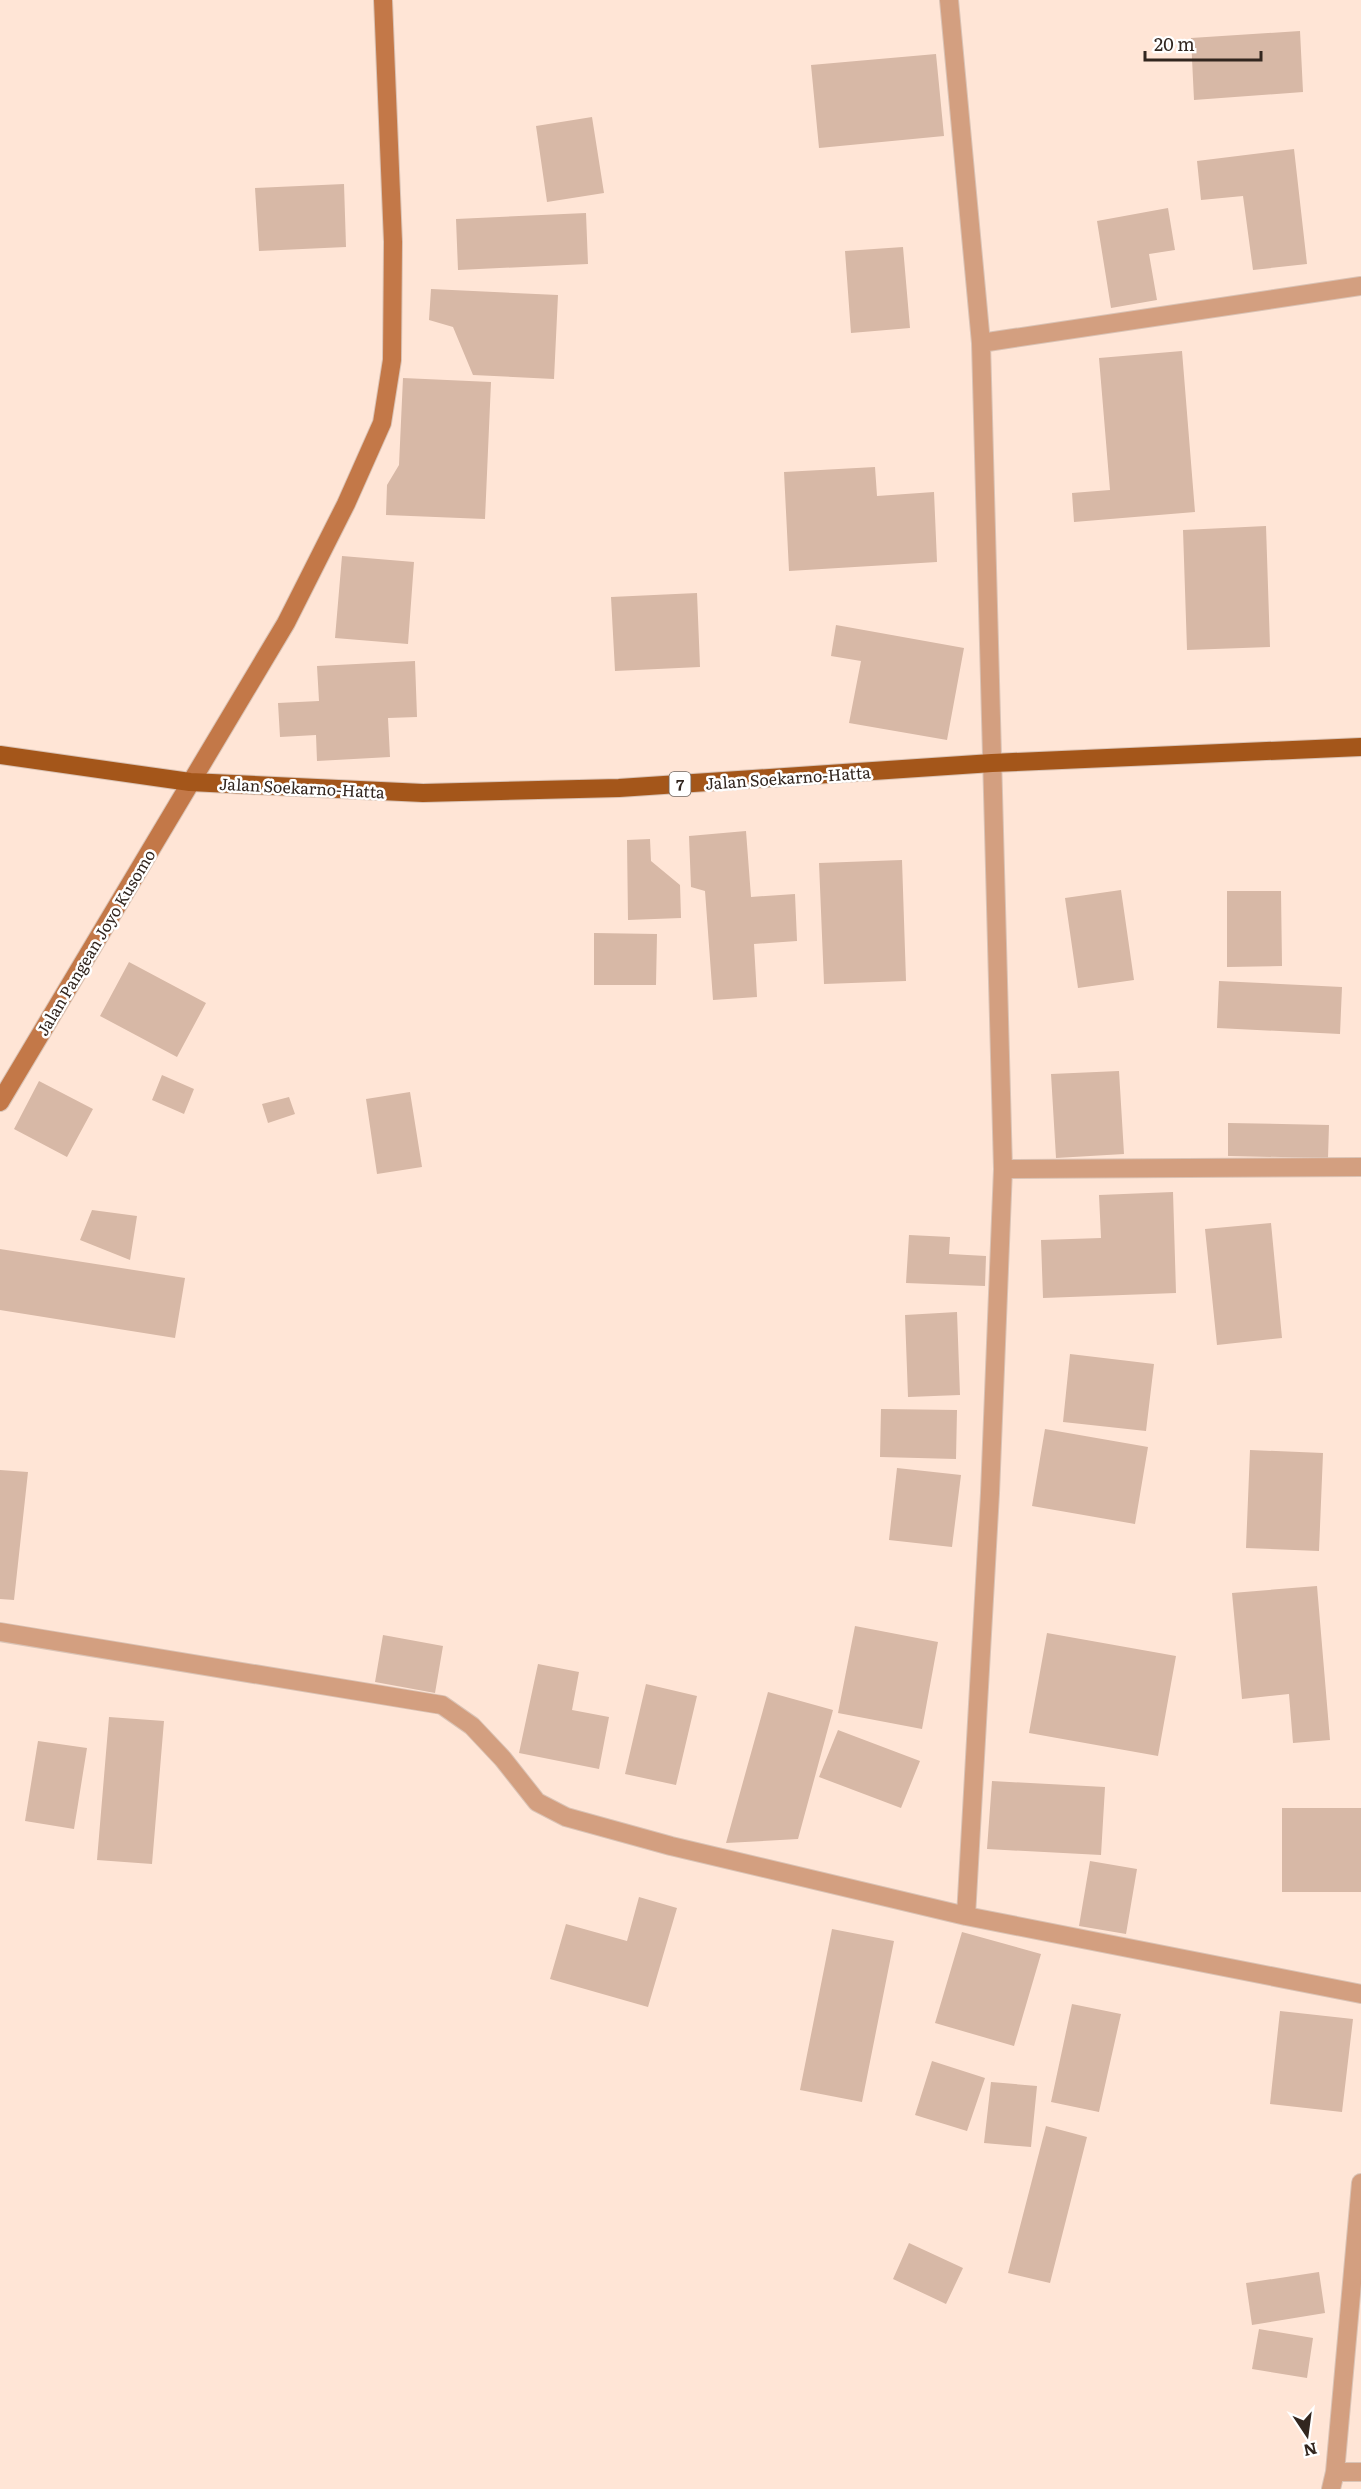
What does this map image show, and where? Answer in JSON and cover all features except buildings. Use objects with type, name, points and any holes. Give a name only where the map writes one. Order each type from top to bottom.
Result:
[{"type":"highway","name":"Jalan Soekarno-Hatta","points":[[0,755],[190,782],[423,793],[619,788],[992,763],[1361,747]]},
{"type":"main road","name":"Jalan Pangean Joyo Kusomo","points":[[0,1102],[286,624],[346,504],[382,423],[392,360],[393,254],[383,0]]},
{"type":"street","points":[[950,0],[981,343],[1003,1169],[990,1493],[966,1916]]},
{"type":"street","points":[[981,343],[1361,285]]},
{"type":"street","points":[[1003,1169],[1361,1167]]},
{"type":"street","points":[[0,1632],[442,1705],[472,1726],[537,1802],[566,1817],[671,1846],[966,1916],[1361,1994]]},
{"type":"street","points":[[1361,2183],[1333,2481],[1361,2472]]}]
